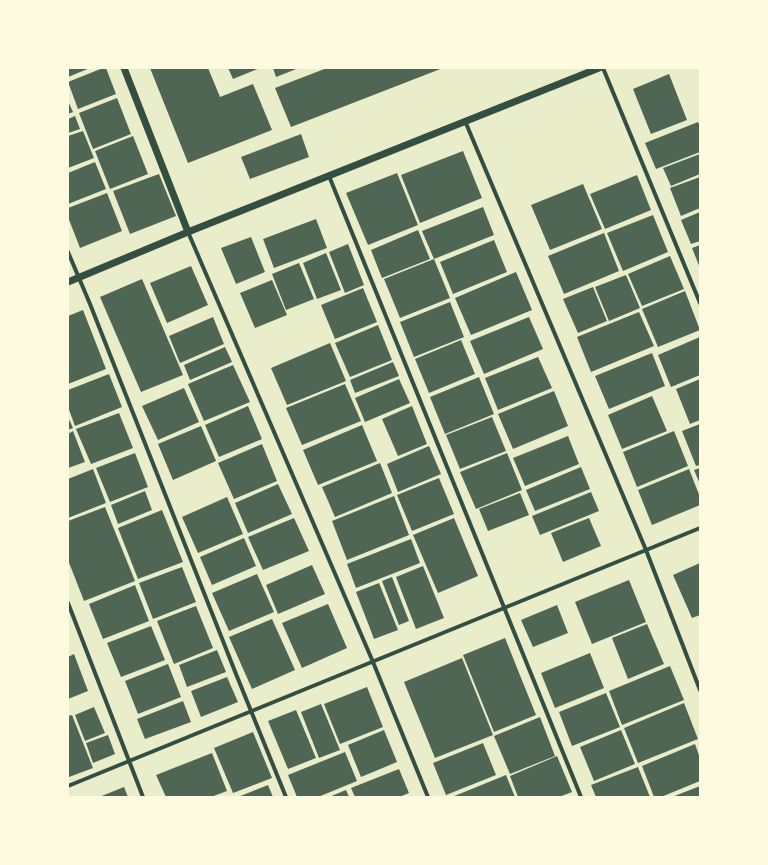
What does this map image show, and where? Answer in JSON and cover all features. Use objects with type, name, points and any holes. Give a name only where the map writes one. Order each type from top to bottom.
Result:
[{"type":"street","points":[[124,68],[188,232],[373,662],[428,797]]},
{"type":"street","points":[[68,282],[188,232],[599,68]]},
{"type":"street","points":[[603,68],[700,303]]},
{"type":"street","points":[[465,121],[646,550],[700,690]]},
{"type":"street","points":[[329,176],[581,797]]},
{"type":"street","points":[[68,252],[93,311],[286,797]]},
{"type":"street","points":[[68,786],[700,528]]},
{"type":"street","points":[[68,603],[144,797]]},
{"type":"building","points":[[68,68],[90,68],[68,77]]},
{"type":"building","points":[[106,68],[116,94],[78,109],[68,82]]},
{"type":"building","points":[[150,68],[208,68],[220,97],[253,84],[272,130],[188,163]]},
{"type":"building","points":[[228,68],[260,68],[233,79]]},
{"type":"building","points":[[273,68],[299,68],[276,77]]},
{"type":"building","points":[[327,68],[443,68],[291,127],[275,88]]},
{"type":"building","points":[[669,74],[687,120],[651,134],[633,89]]},
{"type":"building","points":[[117,98],[131,134],[93,149],[79,113]]},
{"type":"building","points":[[68,101],[73,112],[68,114]]},
{"type":"building","points":[[75,116],[80,129],[68,133],[68,119]]},
{"type":"building","points":[[698,122],[700,126],[700,152],[656,169],[645,143]]},
{"type":"building","points":[[83,131],[94,158],[68,168],[68,136]]},
{"type":"building","points":[[301,134],[309,157],[250,179],[241,157]]},
{"type":"building","points":[[133,136],[148,174],[110,189],[95,151]]},
{"type":"building","points":[[463,151],[482,198],[420,223],[401,175]]},
{"type":"building","points":[[700,154],[700,174],[671,186],[663,168]]},
{"type":"building","points":[[95,162],[106,189],[68,204],[68,173]]},
{"type":"building","points":[[397,173],[418,225],[368,245],[346,193]]},
{"type":"building","points":[[159,174],[176,216],[130,234],[113,191]]},
{"type":"building","points":[[637,175],[651,210],[605,229],[590,194]]},
{"type":"building","points":[[700,177],[700,208],[681,216],[670,188]]},
{"type":"building","points":[[583,184],[602,229],[550,250],[531,205]]},
{"type":"building","points":[[107,193],[122,231],[80,248],[68,217],[68,208]]},
{"type":"building","points":[[483,207],[494,235],[434,259],[422,231]]},
{"type":"building","points":[[700,212],[700,241],[691,244],[681,220]]},
{"type":"building","points":[[653,215],[668,252],[623,271],[607,233]]},
{"type":"building","points":[[316,219],[327,248],[274,268],[263,239]]},
{"type":"building","points":[[418,230],[430,259],[382,278],[371,250]]},
{"type":"building","points":[[604,233],[619,271],[564,294],[548,256]]},
{"type":"building","points":[[251,237],[265,272],[236,284],[221,248]]},
{"type":"building","points":[[494,240],[507,272],[453,294],[440,262]]},
{"type":"building","points":[[348,244],[364,285],[345,293],[329,252]]},
{"type":"building","points":[[700,245],[700,268],[692,248]]},
{"type":"building","points":[[326,253],[341,290],[317,299],[303,263]]},
{"type":"building","points":[[670,256],[684,289],[642,306],[628,274]]},
{"type":"building","points":[[434,259],[450,298],[400,318],[384,279]]},
{"type":"building","points":[[299,263],[314,299],[286,310],[272,274]]},
{"type":"building","points":[[191,266],[208,305],[167,323],[150,283]]},
{"type":"building","points":[[516,272],[532,310],[471,335],[455,298]]},
{"type":"building","points":[[626,275],[640,308],[609,321],[595,287]]},
{"type":"building","points":[[142,279],[183,375],[141,392],[100,297]]},
{"type":"building","points":[[272,280],[287,315],[255,328],[240,293]]},
{"type":"building","points":[[593,287],[607,321],[578,333],[563,299]]},
{"type":"building","points":[[363,288],[377,322],[335,339],[321,305]]},
{"type":"building","points":[[685,291],[700,330],[658,347],[642,309]]},
{"type":"building","points":[[450,302],[464,337],[414,357],[400,322]]},
{"type":"building","points":[[83,310],[106,369],[68,384],[68,316]]},
{"type":"building","points":[[639,312],[654,346],[591,372],[577,337]]},
{"type":"building","points":[[213,317],[224,344],[180,363],[169,336]]},
{"type":"building","points":[[529,317],[543,349],[484,374],[470,341]]},
{"type":"building","points":[[378,325],[392,360],[350,377],[335,343]]},
{"type":"building","points":[[700,337],[700,375],[671,387],[658,355]]},
{"type":"building","points":[[461,340],[475,374],[429,393],[415,359]]},
{"type":"building","points":[[330,343],[346,381],[287,405],[271,368]]},
{"type":"building","points":[[225,347],[232,362],[190,380],[184,365]]},
{"type":"building","points":[[652,353],[665,386],[609,409],[595,376]]},
{"type":"building","points":[[538,357],[552,388],[498,410],[485,378]]},
{"type":"building","points":[[393,362],[399,376],[355,393],[350,380]]},
{"type":"building","points":[[233,365],[250,402],[204,421],[188,384]]},
{"type":"building","points":[[109,374],[122,407],[75,426],[68,407],[68,390]]},
{"type":"building","points":[[479,377],[494,414],[445,434],[430,397]]},
{"type":"building","points":[[399,379],[410,403],[365,422],[355,398]]},
{"type":"building","points":[[700,379],[700,420],[690,424],[676,389]]},
{"type":"building","points":[[345,384],[361,421],[302,445],[286,408]]},
{"type":"building","points":[[184,388],[199,422],[158,440],[142,406]]},
{"type":"building","points":[[554,391],[568,426],[513,449],[498,414]]},
{"type":"building","points":[[652,396],[667,431],[622,449],[608,415]]},
{"type":"building","points":[[248,406],[262,439],[219,457],[205,425]]},
{"type":"building","points":[[412,406],[427,444],[398,456],[382,419]]},
{"type":"building","points":[[119,413],[133,448],[91,464],[76,429]]},
{"type":"building","points":[[68,417],[73,428],[68,430]]},
{"type":"building","points":[[492,417],[506,451],[460,469],[446,435]]},
{"type":"building","points":[[700,424],[700,465],[696,466],[682,431]]},
{"type":"building","points":[[362,425],[377,461],[318,485],[303,450]]},
{"type":"building","points":[[201,426],[216,461],[173,480],[158,444]]},
{"type":"building","points":[[73,431],[85,462],[68,468],[68,434]]},
{"type":"building","points":[[674,431],[688,466],[637,487],[623,452]]},
{"type":"building","points":[[568,436],[579,464],[525,486],[513,458]]},
{"type":"building","points":[[262,444],[277,481],[234,499],[218,463]]},
{"type":"building","points":[[429,446],[441,474],[398,492],[387,464]]},
{"type":"building","points":[[135,453],[148,487],[110,502],[96,468]]},
{"type":"building","points":[[507,453],[522,490],[476,509],[460,472]]},
{"type":"building","points":[[380,463],[392,493],[335,517],[322,487]]},
{"type":"building","points":[[581,467],[590,489],[535,511],[526,490]]},
{"type":"building","points":[[700,468],[700,484],[694,470]]},
{"type":"building","points":[[93,469],[106,503],[68,518],[68,479]]},
{"type":"building","points":[[689,469],[700,497],[700,505],[652,525],[638,490]]},
{"type":"building","points":[[439,478],[454,514],[412,531],[397,495]]},
{"type":"building","points":[[278,484],[292,514],[248,533],[235,503]]},
{"type":"building","points":[[145,491],[152,510],[118,524],[111,505]]},
{"type":"building","points":[[591,492],[599,511],[540,535],[532,516]]},
{"type":"building","points":[[520,493],[529,515],[488,531],[479,509]]},
{"type":"building","points":[[394,496],[409,535],[347,560],[332,521]]},
{"type":"building","points":[[227,497],[243,534],[198,553],[182,517]]},
{"type":"building","points":[[105,507],[135,581],[84,601],[68,560],[68,521]]},
{"type":"building","points":[[162,510],[183,562],[138,579],[118,528]]},
{"type":"building","points":[[294,518],[309,551],[263,570],[248,537]]},
{"type":"building","points":[[454,518],[478,576],[438,593],[413,535]]},
{"type":"building","points":[[589,518],[601,546],[563,562],[551,533]]},
{"type":"building","points":[[244,538],[256,566],[212,585],[200,557]]},
{"type":"building","points":[[411,539],[420,563],[356,588],[347,564]]},
{"type":"building","points":[[700,563],[700,615],[692,618],[673,575]]},
{"type":"building","points":[[312,565],[325,594],[278,614],[266,585]]},
{"type":"building","points":[[423,566],[444,618],[416,629],[396,577]]},
{"type":"building","points":[[182,567],[196,602],[153,619],[139,583]]},
{"type":"building","points":[[257,574],[274,612],[229,631],[212,593]]},
{"type":"building","points":[[392,577],[409,621],[399,625],[382,581]]},
{"type":"building","points":[[629,580],[646,622],[592,644],[575,602]]},
{"type":"building","points":[[379,583],[398,630],[374,639],[356,592]]},
{"type":"building","points":[[135,585],[149,621],[103,639],[89,604]]},
{"type":"building","points":[[328,604],[347,648],[302,668],[282,623]]},
{"type":"building","points":[[557,605],[568,633],[533,647],[521,620]]},
{"type":"building","points":[[196,606],[213,648],[174,664],[157,621]]},
{"type":"building","points":[[272,619],[295,670],[252,689],[229,637]]},
{"type":"building","points":[[647,624],[664,664],[628,679],[612,638]]},
{"type":"building","points":[[151,626],[165,660],[121,677],[107,643]]},
{"type":"building","points":[[505,638],[536,715],[494,732],[463,655]]},
{"type":"building","points":[[217,650],[226,672],[187,687],[179,665]]},
{"type":"building","points":[[590,653],[604,688],[555,708],[541,673]]},
{"type":"building","points":[[74,654],[88,691],[68,699],[68,657]]},
{"type":"building","points":[[462,658],[493,735],[435,758],[404,682]]},
{"type":"building","points":[[168,664],[181,697],[138,714],[125,681]]},
{"type":"building","points":[[670,666],[684,700],[622,725],[609,691]]},
{"type":"building","points":[[227,677],[238,702],[201,717],[191,691]]},
{"type":"building","points":[[367,687],[383,727],[340,744],[324,704]]},
{"type":"building","points":[[606,693],[620,727],[572,746],[559,712]]},
{"type":"building","points":[[183,701],[191,722],[145,739],[137,719]]},
{"type":"building","points":[[684,703],[698,739],[638,763],[624,728]]},
{"type":"building","points":[[321,704],[340,750],[319,758],[301,712]]},
{"type":"building","points":[[94,707],[105,733],[85,741],[75,715]]},
{"type":"building","points":[[296,710],[316,758],[288,769],[268,721]]},
{"type":"building","points":[[72,715],[93,768],[69,777],[68,716]]},
{"type":"building","points":[[540,717],[555,756],[510,774],[494,736]]},
{"type":"building","points":[[384,730],[397,762],[361,777],[348,745]]},
{"type":"building","points":[[621,730],[635,764],[594,781],[580,747]]},
{"type":"building","points":[[253,732],[272,778],[233,793],[214,748]]},
{"type":"building","points":[[108,735],[115,754],[93,763],[86,743]]},
{"type":"building","points":[[483,743],[496,775],[446,795],[433,763]]},
{"type":"building","points":[[695,744],[700,758],[700,781],[661,797],[654,797],[642,766]]},
{"type":"building","points":[[345,752],[357,781],[318,797],[297,797],[288,775]]},
{"type":"building","points":[[212,753],[227,791],[211,797],[166,797],[156,775]]},
{"type":"building","points":[[557,756],[572,792],[559,797],[518,797],[510,776]]},
{"type":"building","points":[[638,767],[650,797],[596,797],[591,785]]},
{"type":"building","points":[[399,769],[409,793],[399,797],[355,797],[351,788]]},
{"type":"building","points":[[506,775],[515,797],[452,797]]},
{"type":"building","points":[[268,785],[273,797],[238,797]]},
{"type":"building","points":[[700,786],[700,797],[672,797]]},
{"type":"building","points":[[124,787],[128,797],[99,797]]},
{"type":"building","points":[[346,790],[349,797],[329,797]]}]
